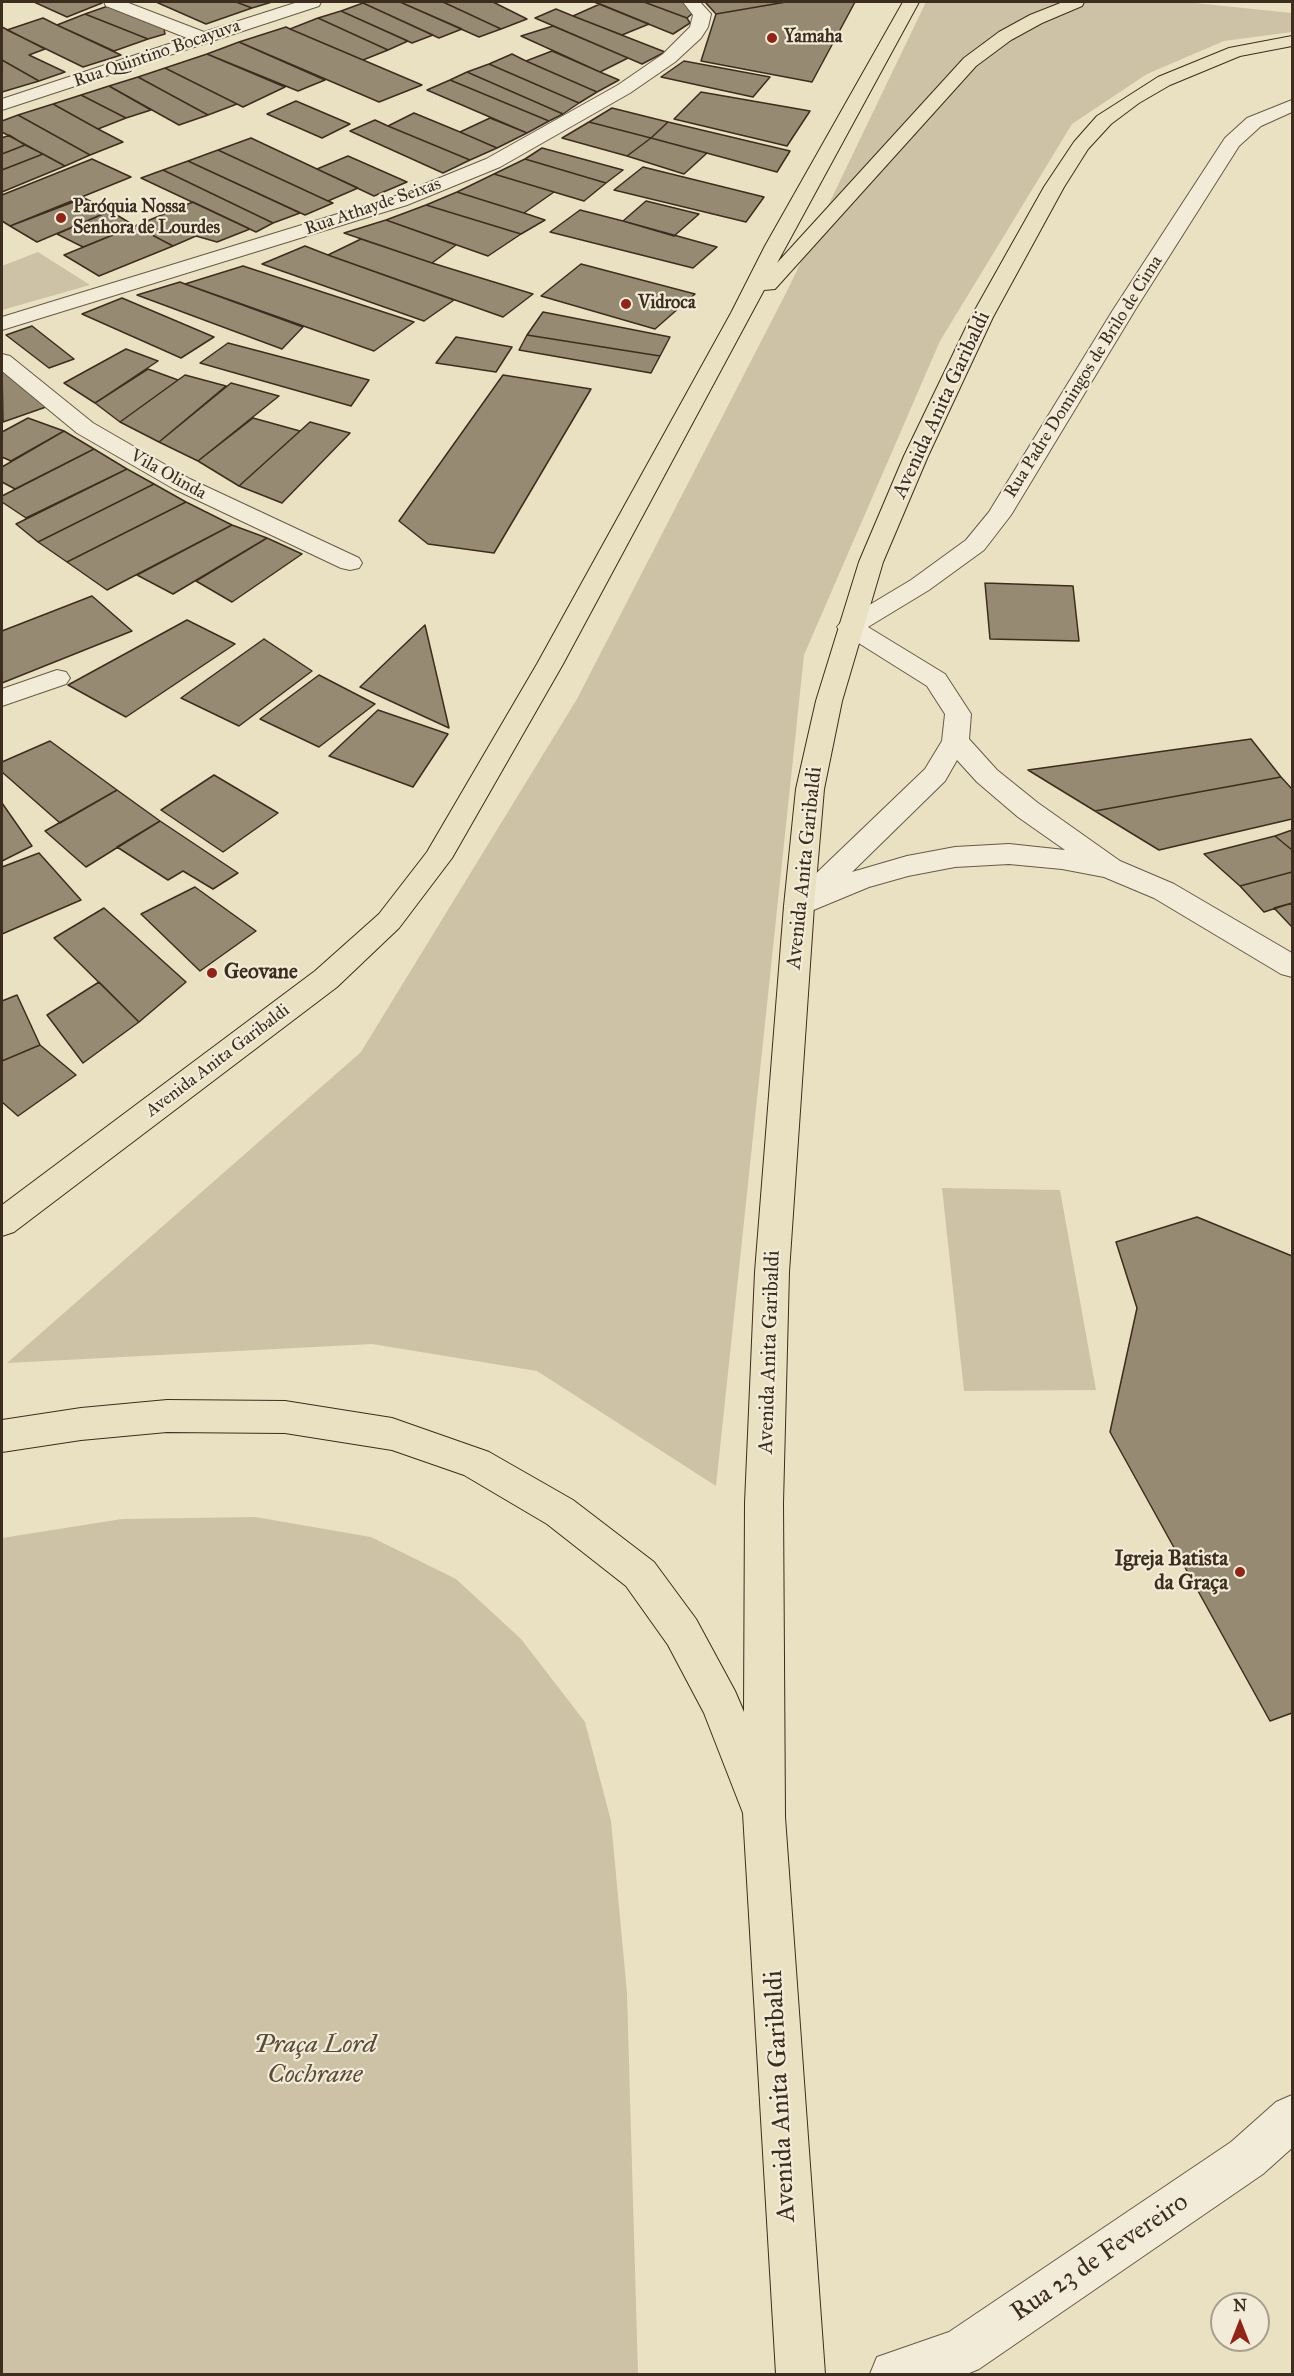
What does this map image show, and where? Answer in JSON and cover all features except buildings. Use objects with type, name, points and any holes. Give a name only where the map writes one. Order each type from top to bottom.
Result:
[{"type":"main road","name":"Avenida Anita Garibaldi","points":[[2,1223],[326,980],[389,921],[438,858],[476,794],[742,313],[775,246],[910,2]]},
{"type":"main road","points":[[742,313],[970,62],[1005,36],[1036,19],[1077,2]]},
{"type":"main road","name":"Avenida Anita Garibaldi","points":[[800,2374],[764,1817],[764,1503],[772,1284],[799,906],[810,789],[829,701],[871,562],[916,456],[982,316],[1054,187],[1081,146],[1104,120],[1133,99],[1164,81],[1235,52],[1293,41]]},
{"type":"main road","name":"Avenida Anita Garibaldi","points":[[2,1436],[81,1424],[167,1416],[285,1417],[392,1434],[476,1463],[560,1512],[640,1574],[682,1632],[722,1704],[764,1817]]},
{"type":"street","points":[[112,2],[203,38]]},
{"type":"street","name":"Rua Quintino Bocayuva","points":[[2,105],[313,2]]},
{"type":"street","name":"Rua Athayde Seixas","points":[[2,324],[400,201],[493,163],[624,89],[669,58],[695,34],[697,8]]},
{"type":"street","name":"Rua Padre Domingos de Brilo de Cima","points":[[850,627],[920,585],[975,545],[999,515],[1124,310],[1232,142],[1254,122],[1293,106]]},
{"type":"street","name":"Vila Olinda","points":[[2,361],[85,428],[182,484],[350,563]]},
{"type":"street","points":[[799,906],[935,775],[955,741],[958,714],[936,680],[850,627]]},
{"type":"street","points":[[2,698],[57,678]]},
{"type":"street","points":[[955,741],[987,776],[1028,810],[1110,868],[1164,891],[1293,966]]},
{"type":"street","points":[[799,906],[859,880],[907,866],[955,857],[1009,854],[1062,859],[1110,868]]},
{"type":"street","name":"Rua 23 de Fevereiro","points":[[894,2374],[962,2352],[1247,2158],[1293,2118]]},
{"type":"green space","points":[[926,2],[1185,2],[1292,13],[1292,32],[1224,41],[1147,74],[1072,124],[940,341],[804,655],[716,1486],[537,1371],[372,1344],[7,1363],[361,1052],[577,699],[787,291]]},
{"type":"green space","points":[[38,252],[90,285],[2,310],[2,266]]},
{"type":"green space","points":[[942,1188],[1060,1190],[1096,1390],[964,1391]]},
{"type":"green space","name":"Praça Lord Cochrane","points":[[255,1517],[371,1537],[456,1579],[521,1639],[585,1722],[611,1821],[627,1993],[638,2374],[2,2374],[2,1538],[122,1519]]},
{"type":"place","name":"Yamaha","points":[[772,38]]},
{"type":"place","name":"Paróquia Nossa Senhora de Lourdes","points":[[61,218]]},
{"type":"place","name":"Vidroca","points":[[626,304]]},
{"type":"place","name":"Geovane","points":[[212,973]]},
{"type":"place","name":"Igreja Batista da Graça","points":[[1240,1572]]}]
